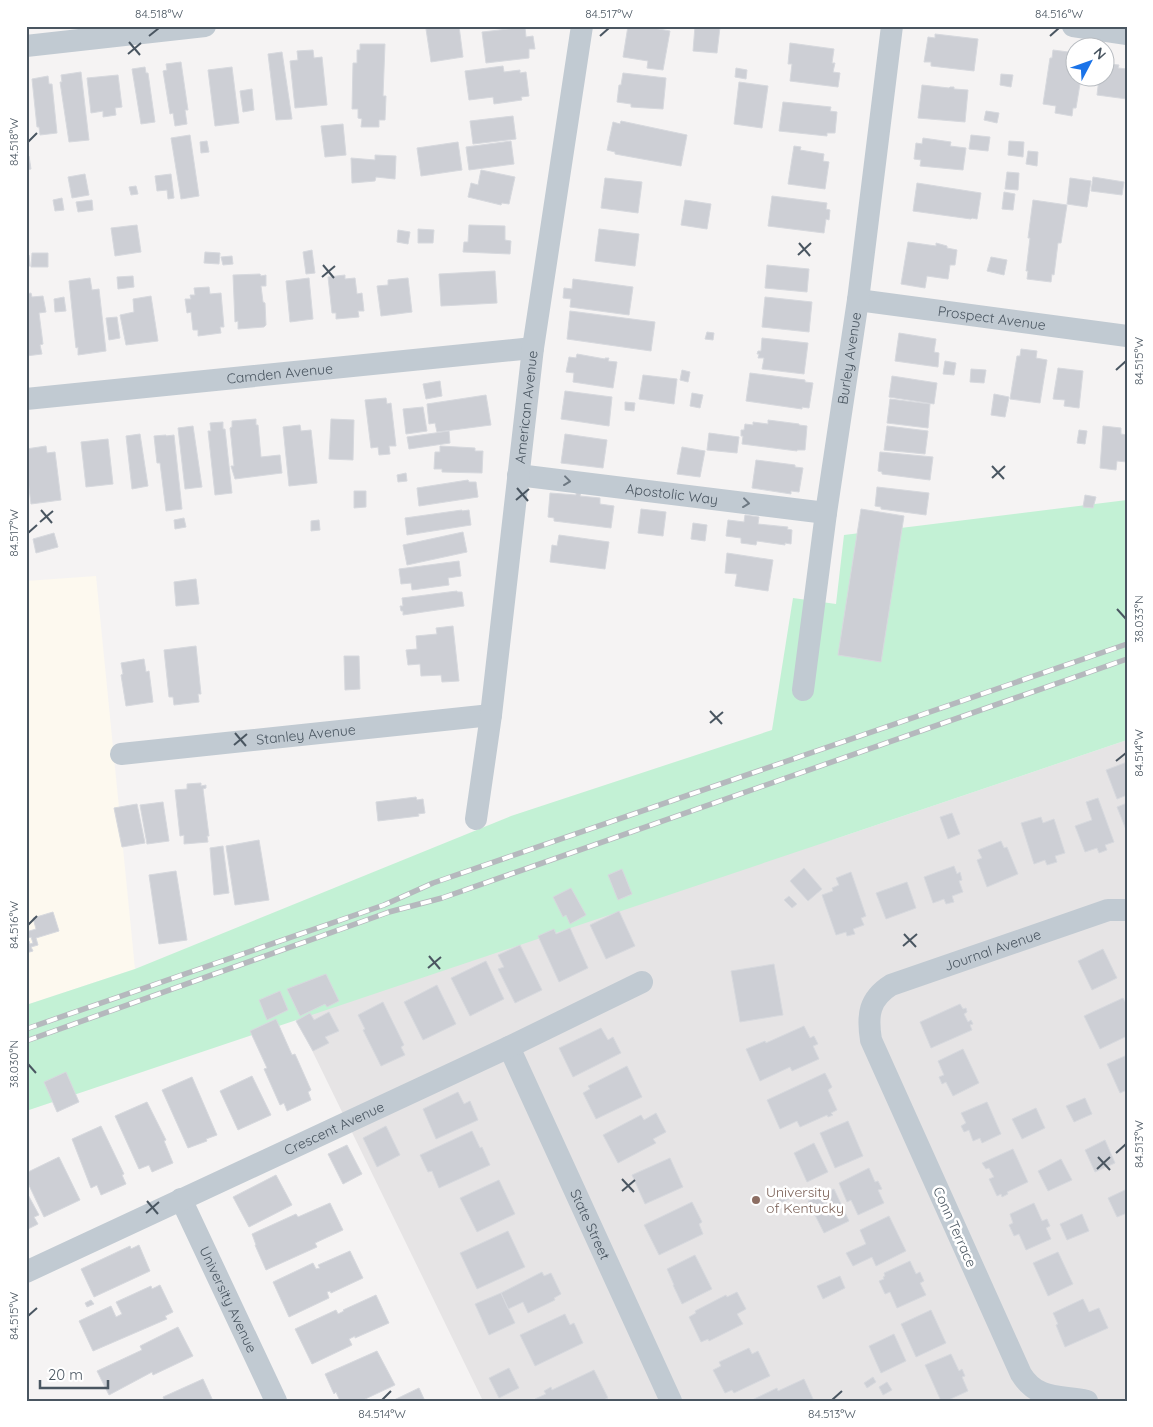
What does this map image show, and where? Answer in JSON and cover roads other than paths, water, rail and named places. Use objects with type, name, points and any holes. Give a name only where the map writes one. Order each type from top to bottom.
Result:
[{"type":"street","points":[[26,46],[205,26]]},
{"type":"street","name":"American Avenue","points":[[476,819],[491,714],[533,348],[582,26]]},
{"type":"street","name":"Burley Avenue","points":[[803,690],[826,513],[858,300],[892,26]]},
{"type":"street","points":[[1073,26],[1127,34]]},
{"type":"street","name":"Prospect Avenue","points":[[858,300],[1127,336]]},
{"type":"street","name":"Camden Avenue","points":[[26,399],[533,348]]},
{"type":"street","name":"Apostolic Way","points":[[518,475],[826,513]]},
{"type":"street","name":"Stanley Avenue","points":[[121,754],[491,714]]},
{"type":"street","name":"Journal Avenue","points":[[870,1008],[885,989],[891,985],[1108,910],[1127,910]]},
{"type":"street","name":"Crescent Avenue","points":[[26,1272],[509,1047],[642,982]]},
{"type":"street","name":"Conn Terrace","points":[[870,1008],[868,1026],[870,1040],[1021,1374],[1028,1385],[1042,1393],[1061,1398],[1087,1401]]},
{"type":"street","name":"State Street","points":[[509,1047],[671,1401]]},
{"type":"street","name":"University Avenue","points":[[181,1199],[276,1401]]},
{"type":"railway","points":[[26,1029],[384,905],[433,883],[1127,644]]},
{"type":"railway","points":[[26,1041],[389,912],[442,898],[1127,659]]},
{"type":"place","name":"University of Kentucky","points":[[756,1200]]}]
